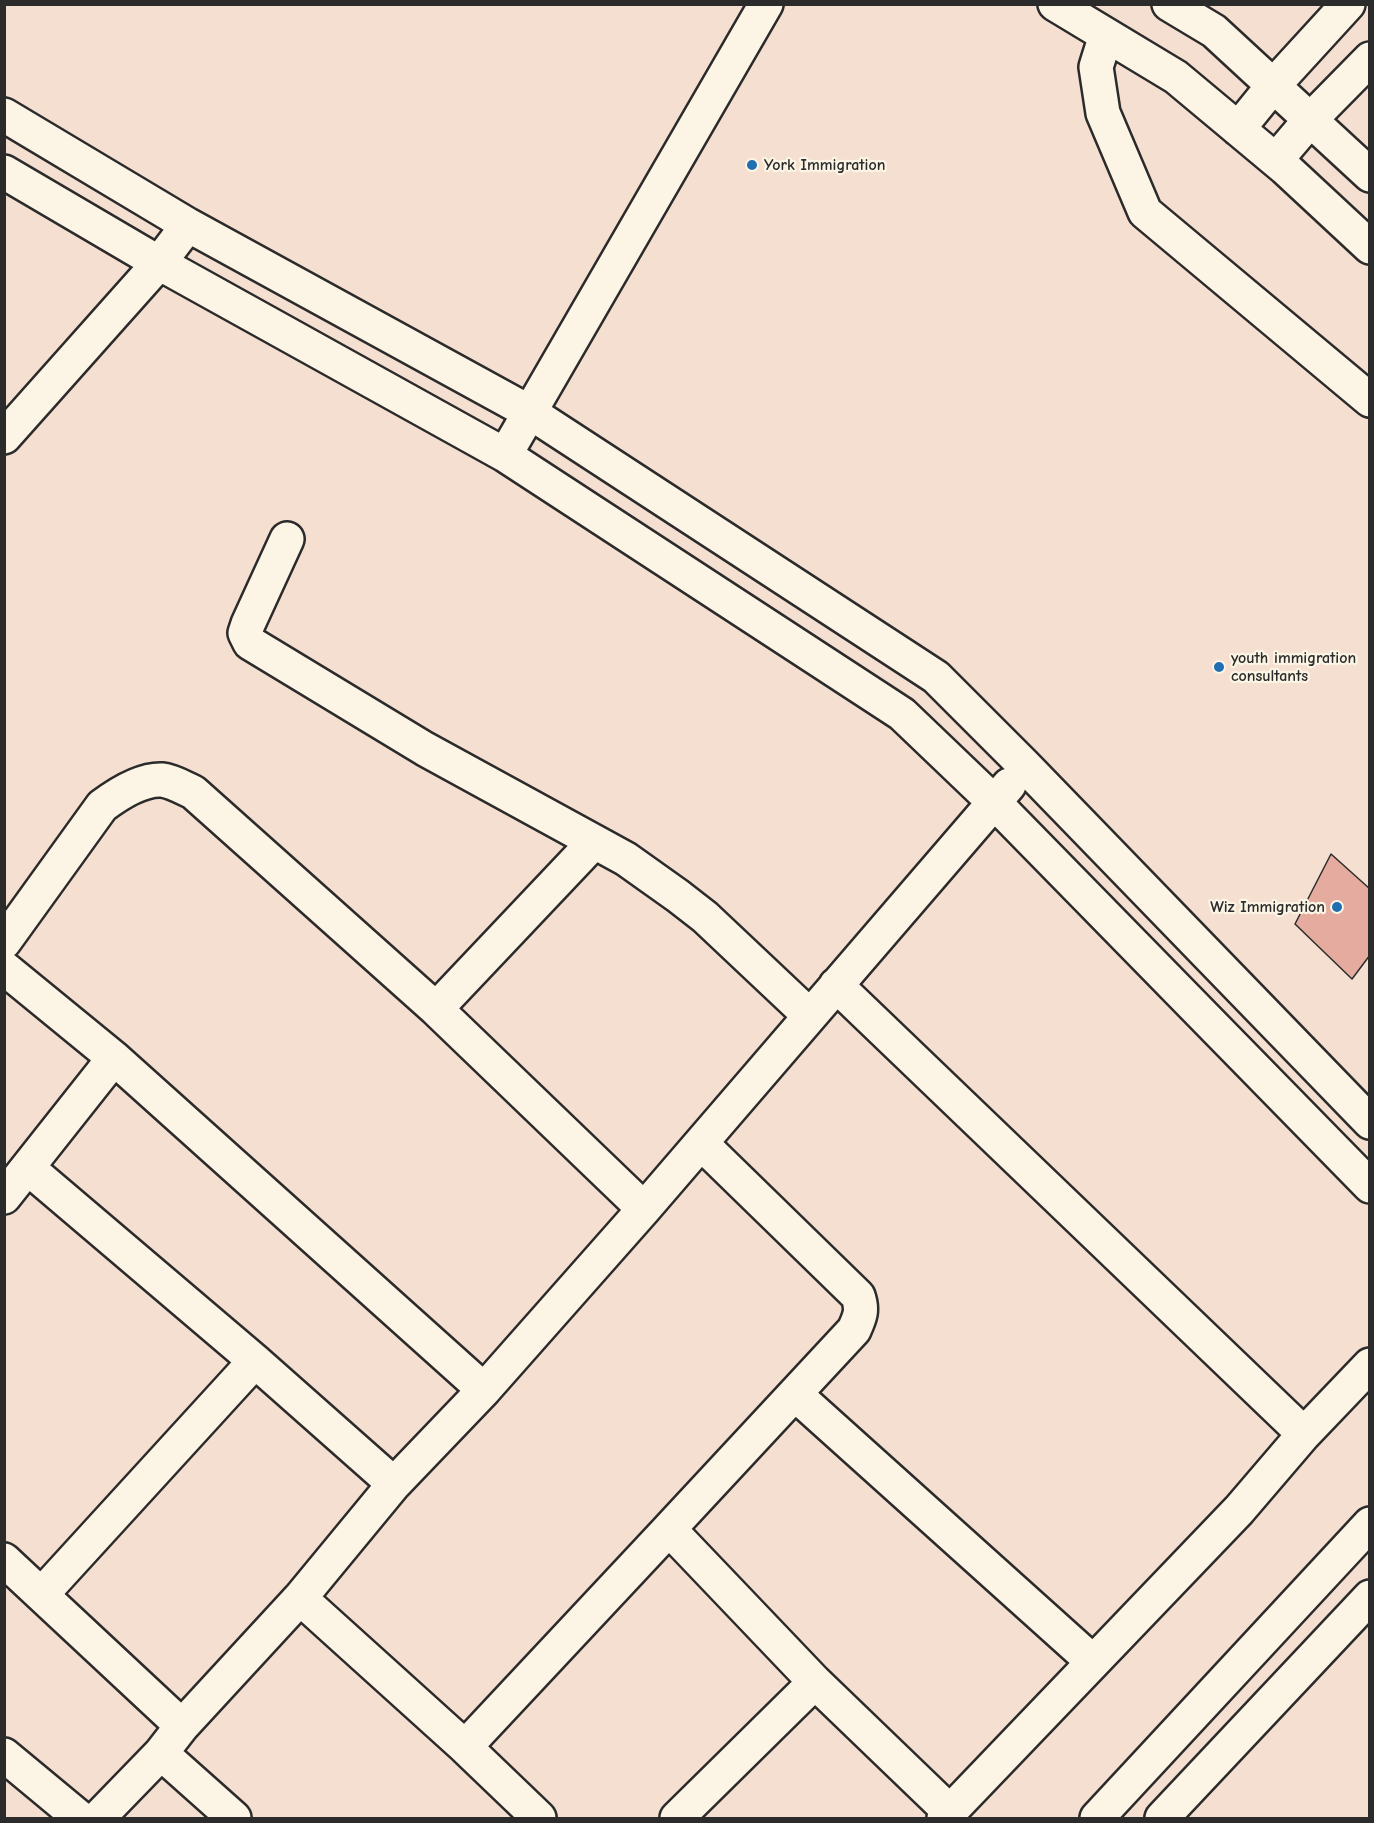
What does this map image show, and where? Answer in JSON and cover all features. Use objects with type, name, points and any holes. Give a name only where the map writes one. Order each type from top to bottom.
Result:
[{"type":"street","points":[[505,455],[766,4]]},
{"type":"street","points":[[1055,4],[1176,77],[1276,160],[1370,247]]},
{"type":"street","points":[[1169,4],[1214,31],[1370,175]]},
{"type":"street","points":[[1238,129],[1273,86],[1348,4]]},
{"type":"street","points":[[1106,35],[1096,67],[1103,113],[1145,212],[1370,400]]},
{"type":"street","points":[[1276,160],[1310,120],[1370,59]]},
{"type":"street","points":[[4,115],[189,225],[531,413],[936,677],[1370,1122]]},
{"type":"street","points":[[4,172],[159,263],[505,455],[902,714],[994,802],[1370,1186]]},
{"type":"street","points":[[4,436],[159,263],[189,225]]},
{"type":"street","points":[[287,539],[248,624],[245,633],[250,643],[425,749],[626,859],[696,910],[810,1016]]},
{"type":"street","points":[[98,1818],[161,1753],[182,1726],[300,1598],[394,1484],[484,1390],[644,1209],[1025,766]]},
{"type":"street","points":[[4,942],[102,806],[115,796],[139,785],[163,780],[194,792],[436,1009],[644,1209]]},
{"type":"street","points":[[436,1009],[594,842]]},
{"type":"street","points":[[4,968],[114,1058],[484,1390]]},
{"type":"street","points":[[836,986],[1304,1434]]},
{"type":"street","points":[[4,1197],[114,1058]]},
{"type":"street","points":[[465,1747],[854,1330],[861,1316],[858,1296],[701,1143]]},
{"type":"street","points":[[28,1168],[255,1361],[394,1484]]},
{"type":"street","points":[[42,1594],[255,1361]]},
{"type":"street","points":[[669,1529],[815,1682],[947,1815],[1239,1510],[1304,1434],[1370,1365]]},
{"type":"street","points":[[795,1394],[1092,1661]]},
{"type":"street","points":[[1097,1818],[1370,1524]]},
{"type":"street","points":[[4,1560],[182,1726]]},
{"type":"street","points":[[1162,1818],[1370,1597]]},
{"type":"street","points":[[300,1598],[465,1747],[539,1818]]},
{"type":"street","points":[[677,1818],[815,1682]]},
{"type":"street","points":[[161,1753],[234,1818]]},
{"type":"street","points":[[4,1755],[80,1818]]},
{"type":"building","name":"Wiz Immigration","points":[[1331,854],[1370,889],[1370,955],[1352,979],[1295,924]]},
{"type":"place","name":"York Immigration","points":[[752,165]]},
{"type":"place","name":"youth immigration consultants","points":[[1219,667]]},
{"type":"place","name":"Wiz Immigration","points":[[1337,907]]}]
